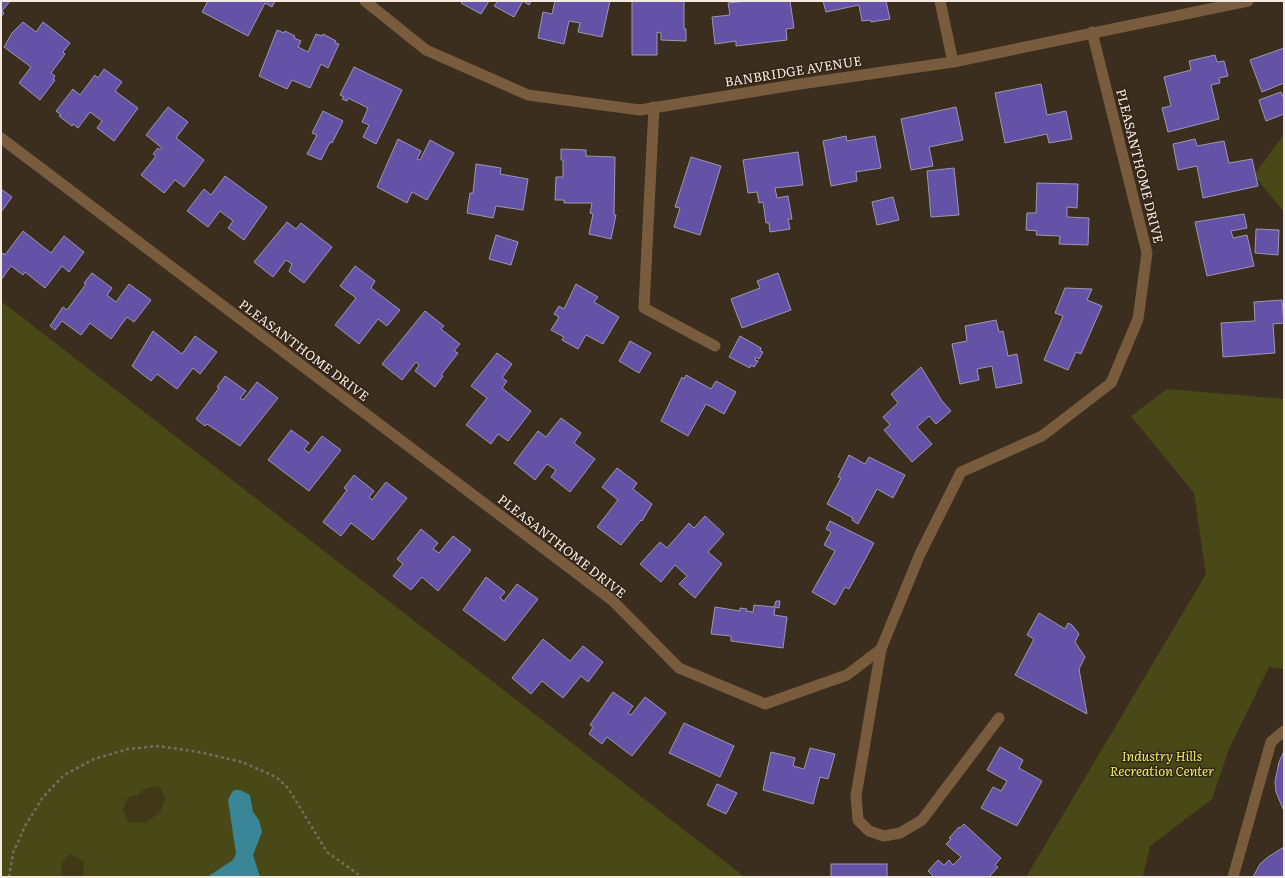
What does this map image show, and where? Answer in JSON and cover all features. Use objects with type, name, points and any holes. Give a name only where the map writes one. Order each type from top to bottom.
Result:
[{"type":"street","name":"BANBRIDGE AVENUE","points":[[365,1],[426,50],[528,95],[640,110],[953,62],[1092,32],[1248,1]]},
{"type":"street","points":[[940,1],[953,62]]},
{"type":"street","name":"PLEASANTHOME DRIVE","points":[[1,138],[612,600],[679,668],[765,704],[847,676],[881,649],[920,554],[961,472],[1042,436],[1111,383],[1138,319],[1147,253],[1092,32]]},
{"type":"street","points":[[654,107],[644,308],[714,346]]},
{"type":"street","points":[[881,649],[856,796],[858,820],[869,831],[884,836],[900,833],[922,820],[999,718]]},
{"type":"street","points":[[1234,877],[1271,742],[1284,731]]},
{"type":"path","points":[[9,877],[13,853],[25,826],[43,797],[64,775],[94,759],[128,749],[158,746],[199,752],[242,762],[276,777],[288,788],[327,852],[362,877]]},
{"type":"green space","points":[[1284,134],[1284,212],[1254,175]]},
{"type":"green space","points":[[1,301],[745,877],[1,877]]},
{"type":"green space","name":"Industry Hills Recreation Center","points":[[1167,389],[1284,399],[1284,669],[1269,667],[1229,749],[1212,799],[1150,846],[1143,877],[1026,877],[1206,574],[1194,493],[1131,416]]},
{"type":"sand","points":[[156,786],[161,788],[165,800],[160,812],[146,823],[128,822],[123,810],[126,800],[129,797],[138,795],[145,788]]},
{"type":"sand","points":[[71,854],[84,862],[83,877],[62,877],[62,864]]},
{"type":"water","points":[[235,790],[240,790],[250,795],[253,812],[259,820],[262,832],[253,855],[260,877],[207,877],[233,860],[236,854],[228,800],[232,792]]},
{"type":"building","points":[[1,1],[10,1],[2,11],[4,13],[1,17]]},
{"type":"building","points":[[208,1],[275,1],[272,7],[265,3],[248,36],[202,12]]},
{"type":"building","points":[[463,1],[489,1],[481,14],[461,3]]},
{"type":"building","points":[[498,1],[523,1],[514,17],[494,6]]},
{"type":"building","points":[[523,1],[531,1],[529,5]]},
{"type":"building","points":[[555,1],[610,1],[602,37],[578,32],[580,23],[569,21],[564,44],[538,38],[543,12],[552,14]]},
{"type":"building","points":[[632,1],[684,1],[684,29],[686,29],[686,41],[661,40],[661,33],[657,32],[657,55],[632,55]]},
{"type":"building","points":[[746,1],[790,1],[794,28],[786,29],[787,40],[736,46],[736,41],[715,44],[712,17],[730,15],[728,3]]},
{"type":"building","points":[[823,1],[886,1],[890,19],[871,22],[870,20],[862,21],[859,5],[826,12]]},
{"type":"building","points":[[23,22],[36,32],[43,22],[70,43],[63,52],[65,54],[51,73],[55,76],[53,79],[55,80],[40,100],[19,83],[31,67],[4,47],[12,33]]},
{"type":"building","points":[[277,30],[284,33],[285,31],[295,36],[294,38],[301,41],[298,47],[308,52],[316,34],[322,36],[323,34],[336,41],[335,43],[339,44],[328,68],[321,64],[310,88],[292,80],[287,89],[259,76]]},
{"type":"building","points":[[1284,48],[1284,83],[1262,92],[1250,60]]},
{"type":"building","points":[[1215,55],[1217,62],[1224,61],[1228,76],[1219,78],[1220,83],[1211,85],[1219,119],[1168,132],[1162,108],[1171,106],[1164,77],[1191,70],[1189,61]]},
{"type":"building","points":[[354,67],[402,90],[376,144],[363,137],[369,125],[362,122],[368,108],[348,98],[347,101],[342,99],[344,97],[340,95]]},
{"type":"building","points":[[104,69],[122,82],[115,91],[138,108],[114,141],[97,128],[102,121],[90,112],[78,128],[73,124],[72,126],[59,116],[61,115],[56,111],[73,89],[80,95],[95,75],[98,78]]},
{"type":"building","points":[[1041,84],[1047,115],[1066,111],[1072,139],[1049,143],[1047,134],[1005,143],[995,93]]},
{"type":"building","points":[[1281,92],[1284,99],[1284,114],[1266,121],[1259,100]]},
{"type":"building","points":[[168,107],[188,122],[176,138],[204,160],[184,187],[175,180],[164,193],[141,175],[156,156],[153,154],[158,148],[160,150],[162,148],[146,135]]},
{"type":"building","points":[[956,107],[963,140],[929,147],[933,166],[911,170],[901,119]]},
{"type":"building","points":[[323,111],[343,121],[332,143],[330,142],[321,160],[307,154],[317,135],[312,133]]},
{"type":"building","points":[[846,136],[847,141],[875,136],[881,168],[856,172],[857,181],[831,186],[823,141]]},
{"type":"building","points":[[398,139],[421,151],[417,159],[420,160],[430,140],[454,153],[427,200],[412,192],[407,203],[377,187]]},
{"type":"building","points":[[1195,139],[1197,146],[1224,141],[1229,163],[1252,159],[1258,186],[1203,198],[1197,166],[1178,170],[1173,144]]},
{"type":"building","points":[[561,149],[586,150],[586,156],[615,157],[614,215],[616,215],[611,239],[589,234],[593,214],[590,213],[592,203],[564,203],[564,200],[555,200],[556,177],[563,177],[563,160],[561,160]]},
{"type":"building","points":[[798,152],[803,185],[775,188],[777,198],[788,196],[792,219],[788,219],[790,229],[770,232],[769,223],[766,223],[763,202],[759,203],[757,192],[748,193],[743,160]]},
{"type":"building","points":[[691,157],[721,166],[700,235],[674,227],[680,208],[675,207]]},
{"type":"building","points":[[476,164],[501,168],[500,174],[528,179],[523,210],[496,206],[493,218],[467,213],[470,193],[473,193]]},
{"type":"building","points":[[954,168],[959,215],[931,217],[927,171]]},
{"type":"building","points":[[225,176],[267,207],[244,240],[228,228],[233,221],[220,211],[208,227],[187,211],[204,189],[211,195]]},
{"type":"building","points":[[1037,183],[1078,184],[1077,208],[1067,207],[1067,217],[1089,218],[1088,245],[1059,244],[1060,236],[1036,235],[1037,231],[1026,230],[1027,213],[1036,213]]},
{"type":"building","points":[[1,189],[12,197],[1,212]]},
{"type":"building","points":[[893,197],[899,220],[877,225],[872,202]]},
{"type":"building","points":[[1244,214],[1247,228],[1231,231],[1233,238],[1247,235],[1254,266],[1207,276],[1195,222]]},
{"type":"building","points":[[287,222],[296,229],[301,223],[332,247],[304,283],[289,271],[292,264],[286,260],[273,277],[254,262]]},
{"type":"building","points":[[1256,229],[1279,230],[1278,255],[1255,253]]},
{"type":"building","points":[[23,231],[51,253],[64,236],[84,252],[69,272],[62,266],[45,288],[25,272],[23,275],[11,266],[1,280],[1,256],[3,253],[5,255]]},
{"type":"building","points":[[496,235],[518,242],[511,265],[489,259]]},
{"type":"building","points":[[355,266],[375,281],[371,288],[400,310],[387,326],[378,319],[359,344],[335,325],[356,298],[340,286]]},
{"type":"building","points":[[92,273],[112,288],[107,295],[116,302],[129,284],[151,300],[134,322],[127,317],[111,339],[90,323],[81,335],[62,321],[55,330],[50,326],[63,307],[67,310]]},
{"type":"building","points":[[778,273],[791,310],[742,328],[731,299],[760,288],[757,281]]},
{"type":"building","points":[[576,284],[598,297],[594,302],[619,317],[603,344],[586,335],[578,349],[562,340],[564,337],[551,330],[559,317],[554,314],[559,306],[564,309]]},
{"type":"building","points":[[1065,288],[1092,289],[1087,300],[1102,306],[1081,354],[1076,352],[1068,370],[1044,360],[1063,316],[1055,313]]},
{"type":"building","points":[[1282,300],[1284,323],[1273,324],[1275,353],[1223,357],[1221,323],[1255,321],[1254,302]]},
{"type":"building","points":[[425,311],[444,326],[441,329],[460,344],[454,351],[458,353],[441,375],[443,376],[435,387],[415,371],[419,365],[416,362],[402,380],[382,364]]},
{"type":"building","points":[[996,320],[999,332],[1003,331],[1008,356],[1017,354],[1022,383],[996,388],[992,366],[977,369],[979,380],[960,384],[952,344],[967,341],[965,326]]},
{"type":"building","points":[[153,331],[182,354],[195,336],[217,352],[200,374],[193,368],[177,389],[157,374],[151,381],[132,366]]},
{"type":"building","points":[[740,336],[761,348],[760,351],[763,352],[759,359],[756,357],[755,360],[758,361],[754,367],[751,365],[750,368],[729,357]]},
{"type":"building","points":[[630,341],[651,353],[639,373],[619,361]]},
{"type":"building","points":[[497,353],[512,364],[502,378],[507,381],[502,388],[531,411],[508,441],[498,434],[491,444],[466,425],[487,398],[471,386]]},
{"type":"building","points":[[921,367],[942,401],[951,411],[936,424],[929,416],[917,427],[932,444],[912,462],[884,430],[890,425],[883,417],[898,403],[891,394]]},
{"type":"building","points":[[686,375],[711,389],[716,381],[736,392],[724,414],[706,404],[688,436],[661,421],[682,377],[684,379]]},
{"type":"building","points":[[225,376],[246,391],[240,398],[243,400],[257,382],[278,398],[240,446],[207,424],[205,426],[196,419],[219,388],[217,387]]},
{"type":"building","points":[[561,418],[581,433],[574,443],[595,459],[570,492],[551,477],[556,470],[547,464],[535,480],[514,463],[538,431],[546,437]]},
{"type":"building","points":[[291,430],[309,443],[304,449],[309,453],[322,436],[341,450],[309,491],[268,460]]},
{"type":"building","points":[[849,455],[865,464],[869,457],[905,475],[893,498],[877,489],[858,524],[852,520],[853,518],[827,504],[841,478],[838,477]]},
{"type":"building","points":[[617,468],[637,483],[633,489],[652,504],[642,521],[641,520],[621,545],[597,527],[618,500],[602,487]]},
{"type":"building","points":[[354,475],[374,491],[369,497],[372,500],[386,482],[407,498],[373,540],[351,523],[341,536],[323,522],[347,490],[344,488]]},
{"type":"building","points":[[705,516],[724,534],[708,552],[722,564],[695,598],[679,584],[687,576],[675,565],[661,582],[640,564],[660,542],[667,548],[689,523],[694,528]]},
{"type":"building","points":[[830,521],[874,543],[849,589],[845,587],[835,605],[812,592],[835,551],[824,545],[831,532],[826,529]]},
{"type":"building","points":[[421,529],[438,543],[433,549],[439,553],[453,536],[471,550],[438,591],[422,577],[411,590],[393,576],[403,564],[397,559]]},
{"type":"building","points":[[486,577],[505,592],[500,598],[504,601],[517,584],[538,599],[505,641],[463,610]]},
{"type":"building","points":[[776,601],[780,601],[779,608],[775,607],[774,615],[787,617],[783,648],[731,641],[731,636],[711,634],[715,607],[740,611],[740,608],[753,612],[754,605],[774,607]]},
{"type":"building","points":[[1039,613],[1065,629],[1068,623],[1072,625],[1079,634],[1075,642],[1085,657],[1079,669],[1087,714],[1015,675],[1034,639],[1027,635]]},
{"type":"building","points":[[543,639],[570,661],[583,646],[603,662],[588,682],[581,676],[563,698],[542,681],[531,694],[512,678]]},
{"type":"building","points":[[613,692],[633,706],[628,713],[631,715],[645,697],[666,713],[632,756],[607,737],[602,744],[589,734],[593,727],[590,725]]},
{"type":"building","points":[[684,723],[734,746],[720,777],[669,753]]},
{"type":"building","points":[[1000,747],[1023,760],[1019,768],[1042,781],[1017,826],[981,808],[993,787],[1001,791],[1007,781],[987,770]]},
{"type":"building","points":[[810,748],[835,754],[828,779],[820,777],[813,804],[763,790],[771,752],[795,758],[793,766],[804,769]]},
{"type":"building","points":[[1284,751],[1284,811],[1276,792],[1275,782],[1279,762]]},
{"type":"building","points":[[717,784],[737,793],[726,814],[707,805]]},
{"type":"building","points":[[964,824],[1001,858],[995,865],[998,867],[989,877],[934,877],[928,871],[938,860],[944,865],[949,860],[953,865],[961,857],[946,844],[951,839],[949,838],[959,827],[960,828]]},
{"type":"building","points":[[1284,847],[1284,877],[1253,877],[1260,864]]},
{"type":"building","points":[[831,864],[887,864],[887,877],[831,877]]}]
